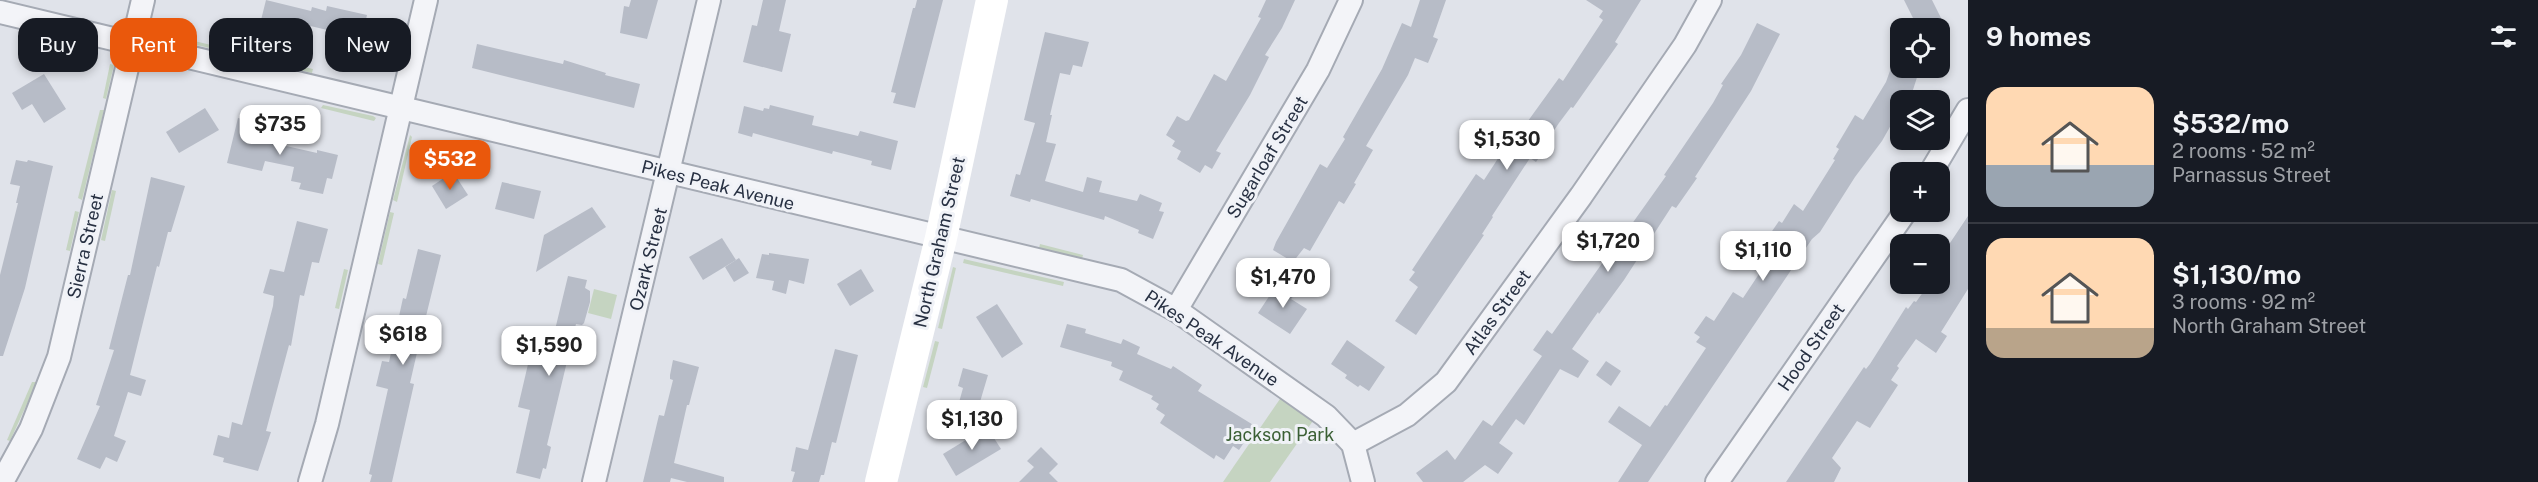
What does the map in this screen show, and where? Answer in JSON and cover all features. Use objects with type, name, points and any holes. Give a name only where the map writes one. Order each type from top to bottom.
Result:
[{"type":"main road","name":"North Graham Street","points":[[881,482],[941,238],[992,0]]},
{"type":"street","name":"Sierra Street","points":[[138,18],[143,0]]},
{"type":"street","points":[[310,482],[327,424],[426,0]]},
{"type":"street","name":"Ozark Street","points":[[594,482],[709,0]]},
{"type":"street","name":"Sugarloaf Street","points":[[1176,310],[1318,70],[1351,0]]},
{"type":"street","name":"Atlas Street","points":[[1353,444],[1407,415],[1446,382],[1588,187],[1685,45],[1710,0]]},
{"type":"street","name":"Pikes Peak Avenue","points":[[0,12],[110,39]]},
{"type":"street","name":"Pikes Peak Avenue","points":[[197,59],[1121,280],[1176,310],[1326,416],[1353,444],[1364,482]]},
{"type":"street","name":"Sierra Street","points":[[2,482],[31,429],[59,357],[125,72]]},
{"type":"street","points":[[1937,162],[1968,110]]},
{"type":"street","name":"Hood Street","points":[[1717,482],[1898,222]]},
{"type":"green space","points":[[197,42],[209,44],[209,48],[197,45]]},
{"type":"green space","points":[[110,64],[110,72],[112,72],[106,99],[103,98]]},
{"type":"green space","points":[[323,105],[376,118],[374,121],[321,108]]},
{"type":"green space","points":[[100,110],[104,110],[82,200],[78,198]]},
{"type":"green space","points":[[410,135],[412,137],[397,202],[393,200]]},
{"type":"green space","points":[[112,190],[116,191],[105,241],[101,240]]},
{"type":"green space","points":[[75,211],[79,212],[70,251],[66,250]]},
{"type":"green space","points":[[390,212],[394,213],[382,265],[378,264]]},
{"type":"green space","points":[[1040,244],[1083,255],[1082,259],[1039,248]]},
{"type":"green space","points":[[964,259],[1064,282],[1063,286],[963,263]]},
{"type":"green space","points":[[953,267],[956,268],[942,329],[938,328]]},
{"type":"green space","points":[[344,269],[348,270],[339,309],[335,308]]},
{"type":"green space","points":[[594,289],[617,295],[611,319],[588,313]]},
{"type":"green space","points":[[935,341],[939,342],[927,388],[923,387]]},
{"type":"green space","points":[[32,382],[37,382],[10,441],[7,440]]},
{"type":"green space","name":"Jackson Park","points":[[1282,396],[1315,418],[1270,482],[1223,482]]},
{"type":"building","points":[[266,0],[311,11],[312,7],[326,11],[327,6],[367,15],[366,18],[325,18],[325,29],[313,27],[313,18],[262,18]]},
{"type":"building","points":[[631,0],[658,0],[647,39],[620,33],[624,6],[629,7]]},
{"type":"building","points":[[763,0],[786,0],[779,31],[791,34],[782,72],[743,62],[752,25],[757,26]]},
{"type":"building","points":[[917,0],[943,0],[915,108],[893,103],[896,93],[891,92]]},
{"type":"building","points":[[1266,0],[1295,0],[1282,28],[1265,55],[1269,57],[1250,95],[1216,151],[1221,153],[1212,169],[1205,165],[1200,173],[1177,159],[1181,151],[1172,146],[1175,141],[1166,135],[1177,116],[1186,121],[1189,120],[1214,74],[1226,81],[1261,18],[1258,17]]},
{"type":"building","points":[[1420,0],[1446,0],[1433,37],[1438,39],[1428,63],[1415,58],[1408,75],[1366,146],[1373,150],[1354,183],[1356,184],[1344,204],[1339,201],[1310,251],[1304,248],[1293,262],[1273,250],[1276,242],[1320,164],[1327,168],[1345,139],[1343,137],[1382,69],[1402,23],[1411,27]]},
{"type":"building","points":[[1586,0],[1641,0],[1615,42],[1618,44],[1573,108],[1571,107],[1559,123],[1542,148],[1545,149],[1536,162],[1530,158],[1492,216],[1482,234],[1484,235],[1416,335],[1395,321],[1418,287],[1409,280],[1415,272],[1412,270],[1476,174],[1484,180],[1508,143],[1503,140],[1515,123],[1523,128],[1559,78],[1563,81],[1603,20],[1599,17],[1603,11]]},
{"type":"building","points":[[1904,0],[1932,0],[1941,18],[1913,18]]},
{"type":"building","points":[[1757,23],[1780,34],[1751,91],[1695,177],[1697,178],[1676,208],[1672,206],[1624,280],[1572,349],[1589,361],[1578,378],[1560,369],[1524,425],[1516,419],[1499,443],[1513,453],[1498,474],[1485,465],[1463,482],[1423,482],[1416,473],[1447,450],[1455,460],[1483,420],[1492,426],[1542,356],[1533,350],[1547,330],[1552,334],[1616,240],[1619,242],[1666,176],[1664,175],[1713,103],[1723,85],[1721,84],[1741,55]]},
{"type":"building","points":[[1045,32],[1089,42],[1082,67],[1073,65],[1070,75],[1060,73],[1046,142],[1056,144],[1045,181],[1083,192],[1087,177],[1102,181],[1099,192],[1137,201],[1140,194],[1162,203],[1159,211],[1164,212],[1153,239],[1138,233],[1139,230],[1105,216],[1104,220],[1031,199],[1030,202],[1010,196],[1016,174],[1020,175],[1035,123],[1024,120]]},
{"type":"building","points":[[477,44],[563,64],[564,60],[606,73],[605,75],[640,84],[634,108],[472,68]]},
{"type":"building","points":[[1890,71],[1890,78],[1917,78],[1913,90],[1890,90],[1890,127],[1882,141],[1855,177],[1820,232],[1812,239],[1648,482],[1618,482],[1642,445],[1608,422],[1619,406],[1650,427],[1706,348],[1696,342],[1700,337],[1694,333],[1706,316],[1714,321],[1733,292],[1743,298],[1763,268],[1759,266],[1775,243],[1768,237],[1779,221],[1782,223],[1794,204],[1803,211],[1835,160],[1833,159],[1839,149],[1836,147],[1855,115],[1863,120],[1886,82]]},
{"type":"building","points":[[44,74],[66,109],[44,123],[32,104],[22,110],[12,93]]},
{"type":"building","points":[[770,105],[814,116],[812,125],[858,136],[860,131],[898,141],[891,170],[871,165],[872,161],[833,151],[832,154],[753,133],[752,137],[738,133],[744,106],[763,111],[764,108],[769,109]]},
{"type":"building","points":[[205,108],[219,130],[179,153],[166,132]]},
{"type":"building","points":[[238,118],[277,127],[273,143],[317,153],[317,150],[338,155],[332,179],[327,178],[323,194],[299,189],[301,183],[291,181],[294,167],[265,161],[262,171],[227,163]]},
{"type":"building","points":[[16,160],[27,162],[28,160],[53,166],[25,288],[3,356],[0,356],[0,275],[18,203],[16,203],[20,186],[10,184]]},
{"type":"building","points":[[453,172],[468,195],[446,209],[432,186]]},
{"type":"building","points":[[151,177],[185,186],[171,232],[168,232],[159,267],[157,266],[130,375],[146,380],[141,396],[128,392],[114,436],[126,441],[117,462],[106,457],[100,469],[77,459],[100,406],[96,405],[114,350],[109,349],[128,275],[130,275]]},
{"type":"building","points":[[502,182],[541,191],[534,219],[495,209]]},
{"type":"building","points":[[592,207],[606,227],[536,272],[544,235]]},
{"type":"building","points":[[1968,216],[1968,289],[1941,332],[1947,336],[1936,353],[1916,339],[1897,366],[1899,368],[1891,380],[1898,385],[1870,428],[1857,421],[1832,458],[1841,468],[1834,482],[1786,482],[1864,367],[1866,369],[1870,364],[1906,307],[1908,309],[1922,294],[1950,294],[1950,243]]},
{"type":"building","points":[[297,221],[328,229],[319,263],[312,262],[304,296],[300,295],[291,346],[289,345],[266,431],[271,432],[258,471],[223,462],[224,458],[213,455],[218,435],[229,438],[232,422],[242,425],[273,306],[274,296],[263,293],[270,269],[284,272]]},
{"type":"building","points":[[722,238],[736,260],[703,280],[689,257]]},
{"type":"building","points":[[418,249],[441,255],[410,383],[414,384],[392,482],[370,482],[372,475],[369,474],[388,389],[376,386],[382,361],[389,362],[403,298],[406,299]]},
{"type":"building","points":[[769,253],[809,259],[804,284],[789,280],[786,294],[772,290],[774,281],[756,278],[762,254],[769,255]]},
{"type":"building","points":[[739,258],[749,273],[734,282],[725,267]]},
{"type":"building","points":[[861,269],[874,291],[850,306],[837,284]]},
{"type":"building","points":[[568,276],[587,280],[585,288],[590,291],[590,302],[584,323],[576,324],[547,445],[551,447],[546,469],[543,468],[540,479],[516,473],[530,410],[518,407],[536,330],[554,334]]},
{"type":"building","points":[[1278,283],[1295,294],[1291,299],[1307,309],[1290,334],[1258,313]]},
{"type":"building","points":[[997,304],[1023,344],[1002,358],[976,317]]},
{"type":"building","points":[[1067,324],[1086,329],[1085,333],[1121,344],[1123,339],[1140,347],[1137,354],[1171,369],[1173,366],[1202,385],[1198,391],[1255,426],[1239,450],[1233,446],[1224,460],[1216,455],[1214,459],[1160,423],[1165,415],[1156,409],[1159,404],[1151,399],[1153,396],[1119,380],[1123,371],[1111,366],[1112,362],[1060,347]]},
{"type":"building","points":[[1347,340],[1385,367],[1369,391],[1345,378],[1347,375],[1331,364]]},
{"type":"building","points":[[835,349],[858,355],[836,443],[832,442],[824,475],[821,475],[819,482],[792,482],[795,472],[791,471],[796,447],[808,450]]},
{"type":"building","points":[[673,360],[699,367],[689,405],[687,405],[674,463],[724,477],[724,482],[687,482],[671,478],[670,482],[643,482],[659,415],[664,416],[673,380],[670,379],[670,375]]},
{"type":"building","points":[[1606,361],[1621,371],[1611,386],[1596,375]]},
{"type":"building","points":[[963,368],[988,375],[977,412],[958,406],[963,388],[958,386]]},
{"type":"building","points":[[987,427],[1001,449],[956,476],[943,454]]},
{"type":"building","points":[[1041,447],[1058,464],[1049,473],[1058,482],[1019,482],[1034,467],[1027,461]]}]
